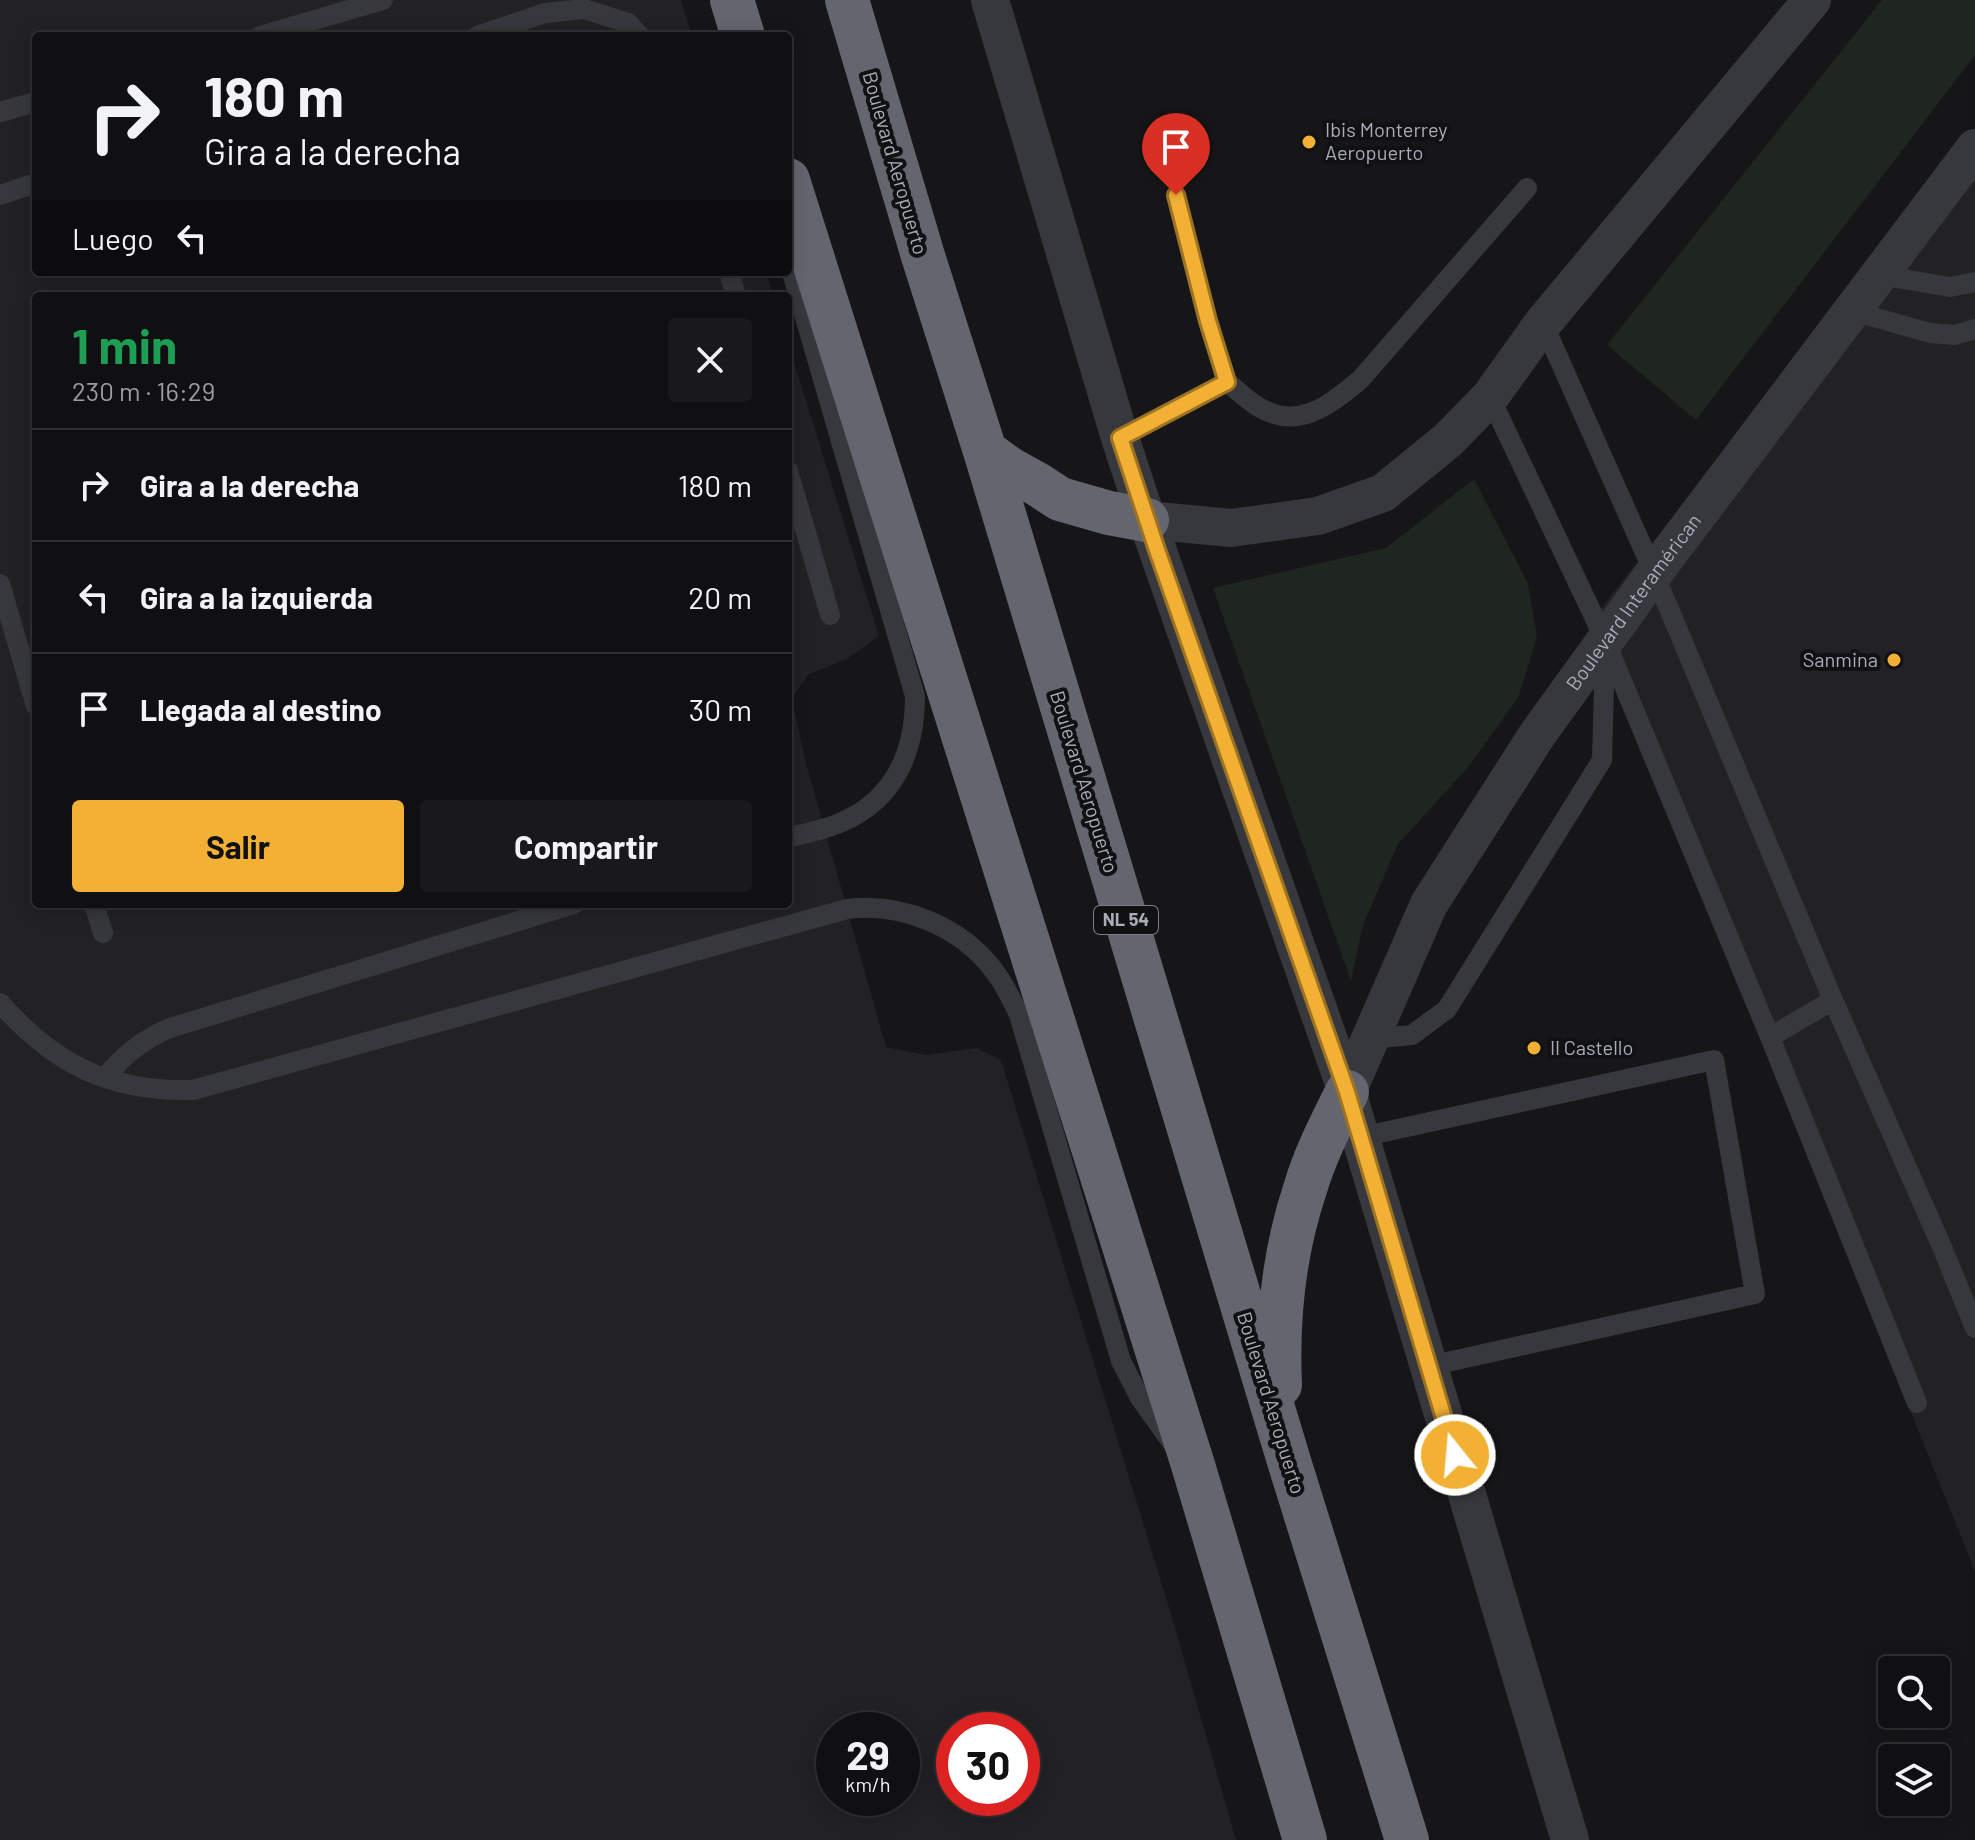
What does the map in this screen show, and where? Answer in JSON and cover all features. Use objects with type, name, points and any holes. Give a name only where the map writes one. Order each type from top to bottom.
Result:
[{"type":"highway","points":[[732,0],[742,32]]},
{"type":"highway","name":"Boulevard Aeropuerto","points":[[847,0],[1288,1458],[1407,1840]]},
{"type":"highway","points":[[792,193],[1193,1465],[1305,1840]]},
{"type":"highway","points":[[985,451],[1060,499],[1147,520]]},
{"type":"highway","points":[[1288,1458],[1280,1402],[1278,1346],[1282,1291],[1291,1239],[1305,1188],[1323,1139],[1347,1092]]},
{"type":"street","points":[[990,0],[1120,438],[1347,1092],[1570,1840]]},
{"type":"street","points":[[1147,520],[1231,528],[1318,516],[1383,493],[1448,440],[1490,397],[1543,323],[1812,0]]},
{"type":"street","name":"Boulevard Interamérican","points":[[1347,1092],[1429,904],[1537,735],[1654,573],[1975,148]]},
{"type":"lane","points":[[274,32],[383,0]]},
{"type":"lane","points":[[489,32],[545,13],[584,9],[628,23],[636,32]]},
{"type":"lane","points":[[0,112],[32,103]]},
{"type":"lane","points":[[0,195],[32,184]]},
{"type":"lane","points":[[1176,195],[1227,382],[1259,408],[1286,418],[1310,415],[1360,380],[1527,188]]},
{"type":"lane","points":[[792,273],[915,696],[915,723],[909,748],[898,772],[882,793],[863,811],[841,823],[792,837]]},
{"type":"lane","points":[[1879,275],[1950,287],[1975,282]]},
{"type":"lane","points":[[1852,311],[1930,333],[1955,335],[1975,329]]},
{"type":"lane","points":[[1543,323],[1654,573],[1975,1328]]},
{"type":"lane","points":[[1120,438],[1227,382]]},
{"type":"lane","points":[[1490,397],[1605,640],[1770,1037],[1917,1403]]},
{"type":"lane","points":[[792,485],[830,615]]},
{"type":"lane","points":[[0,584],[32,692]]},
{"type":"lane","points":[[1370,1039],[1412,1035],[1447,1009],[1602,760],[1605,640]]},
{"type":"lane","points":[[0,1003],[51,1052],[77,1067],[134,1086],[163,1091],[193,1090],[847,909],[865,906],[896,910],[925,919],[953,933],[974,949],[1008,991],[1019,1015],[1121,1361],[1156,1422],[1193,1465]]},
{"type":"lane","points":[[95,908],[103,933]]},
{"type":"lane","points":[[105,1078],[134,1048],[167,1029],[561,908]]},
{"type":"lane","points":[[1770,1037],[1833,1000]]},
{"type":"lane","points":[[1361,1137],[1714,1060],[1755,1294],[1429,1366]]},
{"type":"shaded area","points":[[0,0],[681,0],[691,32],[32,32],[32,276],[767,276],[772,292],[32,292],[32,908],[792,908],[792,698],[805,760],[886,1047],[926,1055],[976,1048],[1001,1060],[1171,1614],[1236,1840],[0,1840]]},
{"type":"shaded area","points":[[1882,0],[1975,0],[1975,55],[1696,420],[1607,345]]},
{"type":"shaded area","points":[[1975,132],[1975,1571],[1591,621]]},
{"type":"shaded area","points":[[792,356],[879,636],[848,658],[808,675],[792,698]]},
{"type":"shaded area","points":[[1474,479],[1528,584],[1537,637],[1518,698],[1469,766],[1398,844],[1363,925],[1351,981],[1213,588],[1386,548]]},
{"type":"place","name":"Ibis Monterrey Aeropuerto","points":[[1309,142]]},
{"type":"place","name":"Sanmina","points":[[1894,660]]},
{"type":"place","name":"Il Castello","points":[[1534,1048]]},
{"type":"route","points":[[1176,195],[1227,382],[1120,438],[1347,1092],[1455,1455]]}]
